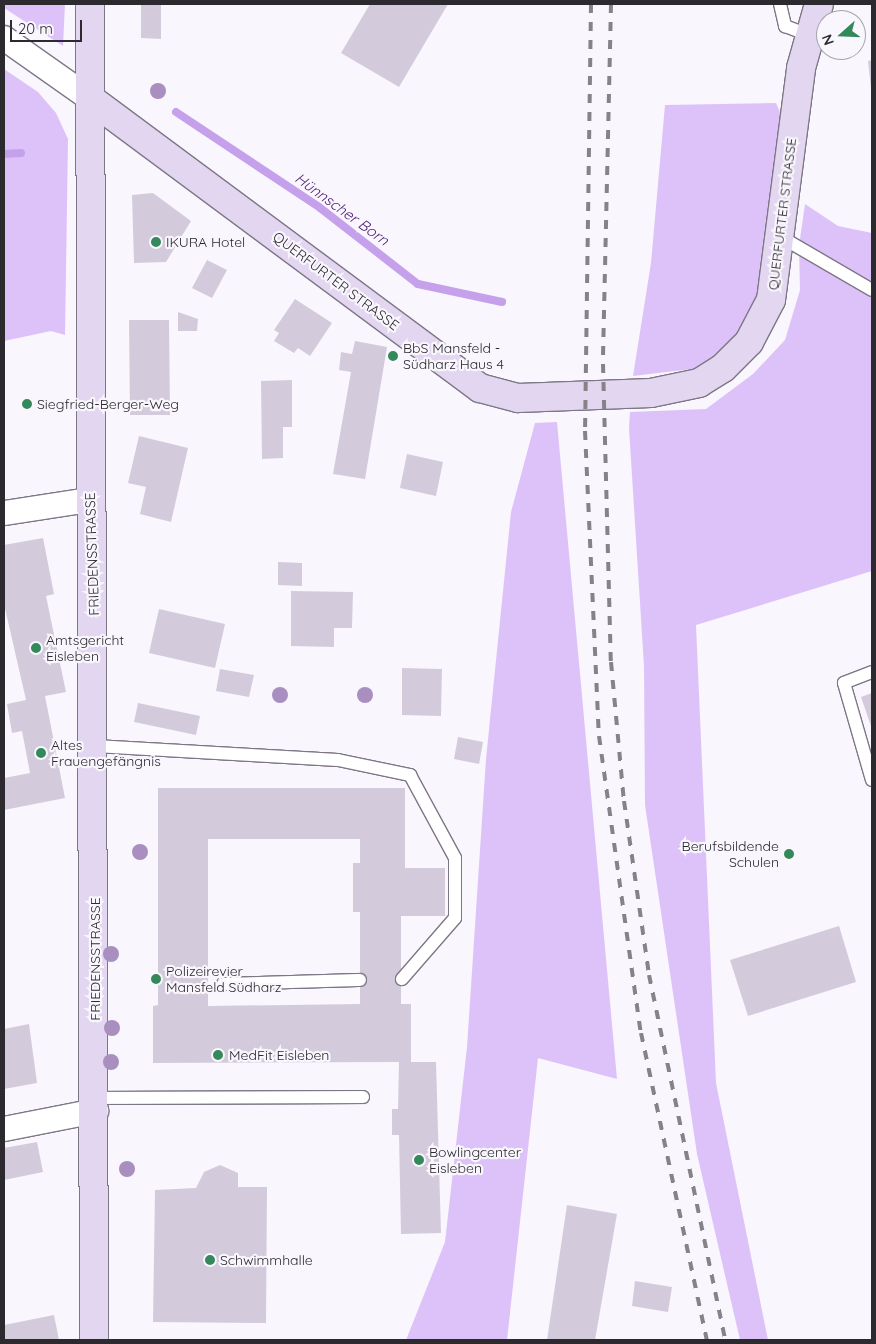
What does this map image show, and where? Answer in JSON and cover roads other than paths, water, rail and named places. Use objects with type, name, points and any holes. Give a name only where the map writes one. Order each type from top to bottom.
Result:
[{"type":"main road","name":"FRIEDENSSTRASSE","points":[[90,4],[92,100],[89,500],[95,746],[96,1105],[94,1340]]},
{"type":"main road","name":"QUERFURTER STRASSE","points":[[92,100],[480,388],[518,398],[651,393],[699,383],[723,368],[749,342],[771,300],[808,35],[819,4]]},
{"type":"street","points":[[4,38],[92,100]]},
{"type":"street","points":[[4,513],[89,500]]},
{"type":"street","points":[[4,1129],[96,1105]]},
{"type":"lane","points":[[780,4],[785,26],[808,35]]},
{"type":"lane","points":[[781,237],[872,290]]},
{"type":"lane","points":[[872,672],[844,683],[872,780]]},
{"type":"lane","points":[[95,746],[338,760],[410,775],[455,858],[455,918],[402,979]]},
{"type":"lane","points":[[223,984],[360,980]]},
{"type":"lane","points":[[96,1105],[362,1097]]},
{"type":"waterway","name":"Hünnscher Born","points":[[176,112],[319,207],[418,284],[502,302]]},
{"type":"waterway","name":"Hünnscher Born","points":[[4,154],[21,153]]},
{"type":"railway","points":[[591,4],[585,431],[599,736],[641,1033],[707,1340]]},
{"type":"railway","points":[[611,4],[603,364],[611,662],[624,801],[649,975],[725,1340]]},
{"type":"place","name":"IKURA Hotel","points":[[156,242]]},
{"type":"place","name":"BbS Mansfeld - Südharz Haus 4","points":[[393,356]]},
{"type":"place","name":"Siegfried-Berger-Weg","points":[[27,404]]},
{"type":"place","name":"Amtsgericht Eisleben","points":[[36,648]]},
{"type":"place","name":"Altes Frauengefängnis","points":[[41,753]]},
{"type":"place","name":"Berufsbildende Schulen","points":[[789,854]]},
{"type":"place","name":"Polizeirevier Mansfeld Südharz","points":[[156,979]]},
{"type":"place","name":"MedFit Eisleben","points":[[218,1055]]},
{"type":"place","name":"Bowlingcenter Eisleben","points":[[419,1160]]},
{"type":"place","name":"Schwimmhalle","points":[[210,1260]]}]
